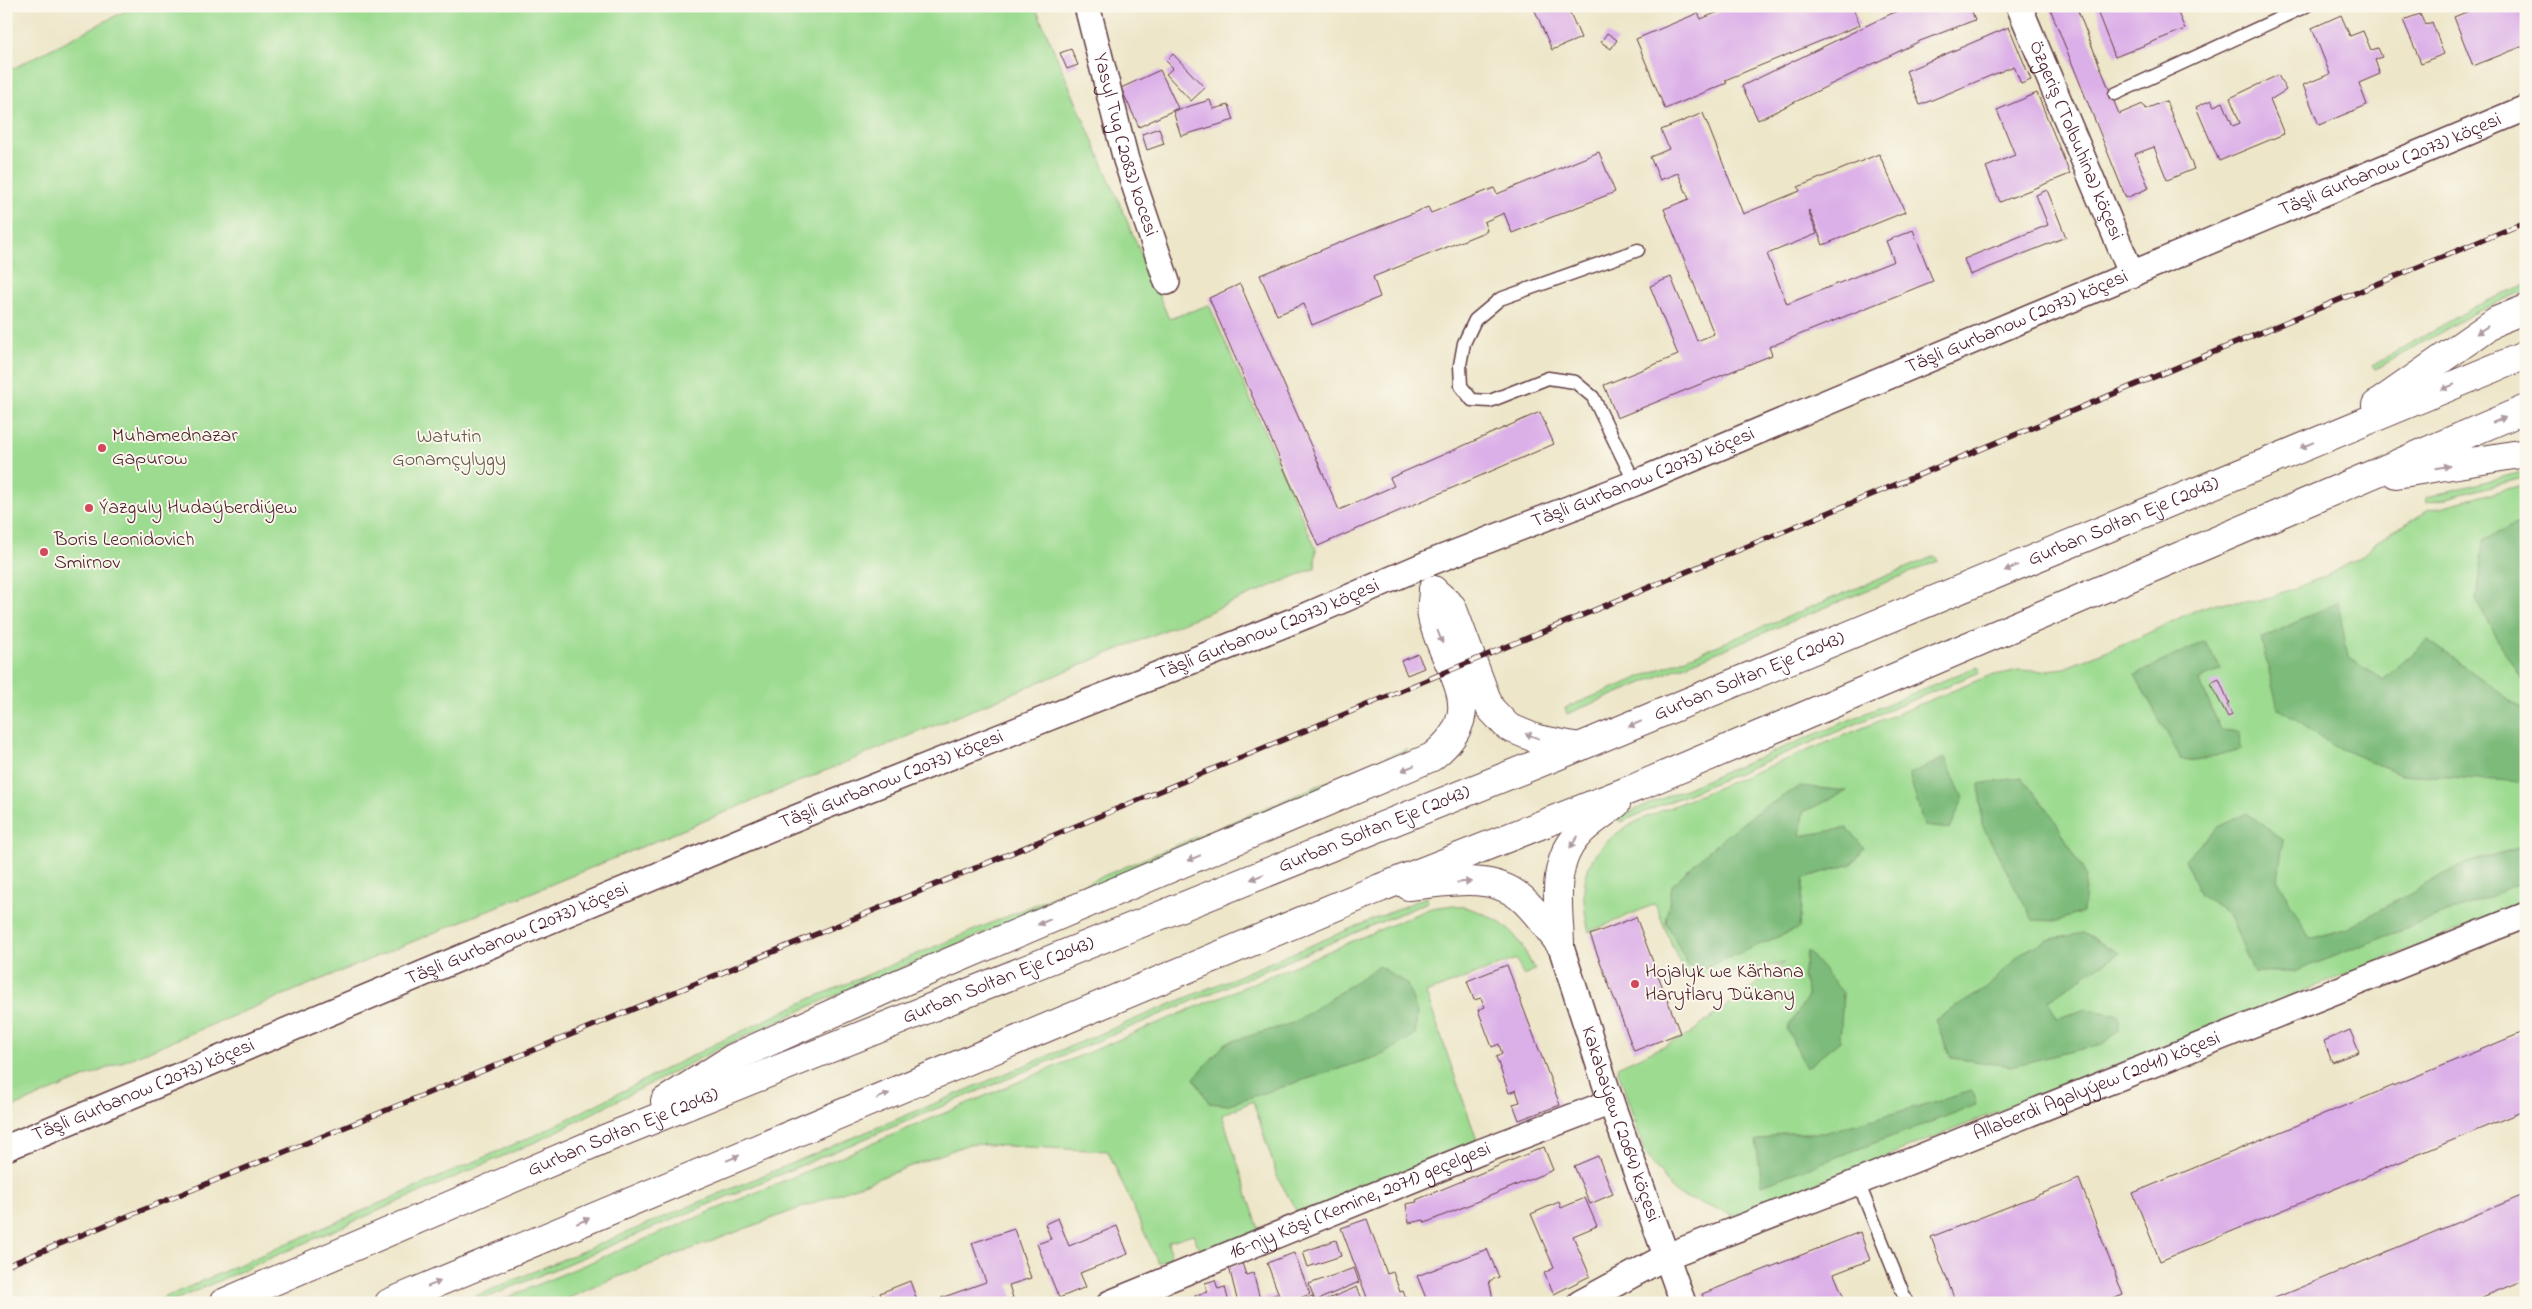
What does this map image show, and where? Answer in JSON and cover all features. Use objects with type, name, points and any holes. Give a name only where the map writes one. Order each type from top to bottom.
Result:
[{"type":"highway","points":[[2343,430],[2420,373],[2496,321],[2526,309]]},
{"type":"highway","name":"Gurban Soltan Eje (2043)","points":[[223,1303],[602,1140],[1579,747],[2526,355]]},
{"type":"highway","points":[[389,1303],[1380,888],[1637,787],[2526,409]]},
{"type":"highway","points":[[2360,480],[2526,453]]},
{"type":"highway","points":[[1433,590],[1452,607],[1490,708],[1508,727],[1537,739],[1579,747]]},
{"type":"highway","points":[[602,1140],[733,1058],[900,983],[1432,757],[1448,745],[1458,729],[1464,713],[1461,691],[1432,615],[1433,590]]},
{"type":"highway","points":[[1560,944],[1558,881],[1563,858],[1577,836],[1637,787]]},
{"type":"highway","points":[[1380,888],[1472,881],[1499,884],[1521,898],[1560,944]]},
{"type":"street","name":"Yasyl Tug (2083) kocesi","points":[[1087,6],[1126,160],[1167,282]]},
{"type":"street","name":"Özgeriş (Tolbuhina) köçesi","points":[[2019,6],[2132,275]]},
{"type":"street","name":"Täşli Gurbanow (2073) köçesi","points":[[6,1148],[779,825],[1308,615],[1424,564],[1635,483],[2526,108]]},
{"type":"street","points":[[1424,564],[1433,590]]},
{"type":"street","name":"Allaberdi Agalyýew (2041) köçesi","points":[[1580,1303],[1667,1256],[1858,1182],[2526,915]]},
{"type":"street","name":"Kakabaýew (2064) köçesi","points":[[1560,944],[1611,1102],[1683,1303]]},
{"type":"street","name":"16-njy Köşi (Kemine, 2071) geçelgesi","points":[[1110,1303],[1480,1152],[1611,1102]]},
{"type":"lane","points":[[2115,94],[2306,6]]},
{"type":"lane","points":[[1635,483],[1593,397],[1575,382],[1548,378],[1490,401],[1472,400],[1462,386],[1460,365],[1464,343],[1475,320],[1500,299],[1638,250]]},
{"type":"lane","points":[[1858,1182],[1907,1303]]},
{"type":"green space","name":"Watutin Gonamçylygy","points":[[135,6],[1035,6],[1169,319],[1209,305],[1316,549],[1315,568],[6,1110],[6,72]]},
{"type":"green space","points":[[2526,284],[2526,290],[2478,311],[2376,369],[2373,365],[2476,306]]},
{"type":"green space","points":[[2526,471],[2526,477],[2427,503],[2426,497]]},
{"type":"green space","points":[[2526,484],[2526,903],[1735,1216],[1676,1194],[1645,1153],[1617,1067],[1688,1035],[1784,963],[1687,981],[1655,904],[1589,932],[1585,912],[1584,893],[1586,877],[1591,863],[1599,850],[1610,839],[1644,818],[1986,677],[2018,670],[2040,671],[2064,668],[2140,637],[2198,609],[2216,603],[2260,601],[2326,576],[2359,558],[2382,538],[2429,510]]},
{"type":"green space","points":[[2526,519],[2526,679],[2520,679],[2476,600],[2483,540]]},
{"type":"green space","points":[[1935,556],[1938,561],[1567,714],[1565,708]]},
{"type":"green space","points":[[2338,602],[2348,657],[2383,680],[2428,640],[2526,711],[2526,782],[2401,774],[2334,746],[2278,708],[2261,639]]},
{"type":"green space","points":[[2205,641],[2221,669],[2199,680],[2221,730],[2240,732],[2241,749],[2197,761],[2181,759],[2135,675]]},
{"type":"green space","points":[[1978,666],[1980,672],[1621,822],[1618,817]]},
{"type":"green space","points":[[1406,749],[1408,753],[1388,763],[813,1005],[724,1046],[542,1139],[168,1303],[152,1303],[540,1133],[721,1041],[810,999]]},
{"type":"green space","points":[[1945,758],[1963,798],[1950,829],[1924,826],[1909,774]]},
{"type":"green space","points":[[2022,777],[2053,817],[2086,875],[2083,912],[2057,921],[2033,920],[1982,825],[1979,784]]},
{"type":"green space","points":[[1800,786],[1847,791],[1803,812],[1800,836],[1847,828],[1864,848],[1852,864],[1804,878],[1799,928],[1699,970],[1688,965],[1666,922],[1672,885],[1708,851],[1754,814]]},
{"type":"green space","points":[[2247,813],[2283,840],[2278,880],[2310,939],[2348,928],[2460,865],[2526,846],[2526,882],[2294,972],[2254,972],[2228,912],[2200,895],[2185,860],[2216,828]]},
{"type":"green space","points":[[1426,897],[1428,902],[474,1303],[459,1303]]},
{"type":"green space","points":[[1454,905],[1486,915],[1501,923],[1519,942],[1535,970],[1523,975],[1516,959],[1426,993],[1478,1143],[1299,1216],[1277,1176],[1253,1101],[1222,1115],[1260,1233],[1202,1255],[1193,1234],[1168,1242],[1171,1258],[1158,1263],[1108,1151],[969,1144],[607,1281],[558,1303],[494,1303],[1431,908]]},
{"type":"green space","points":[[2083,933],[2119,953],[2048,1000],[2057,1018],[2087,1009],[2119,1015],[2119,1031],[2102,1044],[2011,1066],[1951,1058],[1935,1020],[1987,988],[2021,953],[2047,940]]},
{"type":"green space","points":[[1807,951],[1843,993],[1840,1041],[1806,1068],[1787,1029],[1808,996],[1803,976]]},
{"type":"green space","points":[[1379,966],[1407,984],[1417,1013],[1415,1035],[1382,1055],[1226,1105],[1209,1103],[1194,1078],[1226,1043],[1293,1023]]},
{"type":"green space","points":[[1972,1091],[1976,1105],[1762,1185],[1756,1141],[1781,1133],[1824,1133]]},
{"type":"building","points":[[1533,6],[1567,6],[1581,38],[1552,50]]},
{"type":"building","points":[[1733,6],[1852,6],[1860,25],[1725,80],[1727,83],[1665,109],[1636,39],[1698,13],[1701,19]]},
{"type":"building","points":[[1907,6],[1970,6],[1975,20],[1920,41],[1758,120],[1742,86]]},
{"type":"building","points":[[2049,6],[2076,6],[2119,114],[2143,104],[2145,109],[2166,101],[2194,169],[2167,180],[2154,147],[2135,154],[2149,188],[2126,198]]},
{"type":"building","points":[[2095,6],[2175,6],[2185,29],[2115,57]]},
{"type":"building","points":[[2481,6],[2519,6],[2526,23],[2526,45],[2473,66],[2454,17]]},
{"type":"building","points":[[2420,14],[2425,25],[2432,22],[2444,54],[2421,63],[2403,20]]},
{"type":"building","points":[[2341,15],[2350,36],[2363,31],[2371,50],[2378,48],[2382,57],[2375,60],[2380,74],[2359,83],[2367,105],[2319,125],[2303,85],[2330,74],[2312,28]]},
{"type":"building","points":[[2009,27],[2031,80],[2021,84],[2014,66],[1920,105],[1906,71]]},
{"type":"building","points":[[1607,33],[1617,40],[1611,49],[1601,42]]},
{"type":"building","points":[[1071,49],[1078,65],[1067,69],[1060,53]]},
{"type":"building","points":[[1173,54],[1205,88],[1191,101],[1166,74],[1173,68],[1166,61]]},
{"type":"building","points":[[1160,70],[1178,108],[1139,127],[1121,88]]},
{"type":"building","points":[[2278,75],[2286,90],[2270,100],[2284,134],[2219,161],[2196,107],[2211,100],[2214,106],[2223,102],[2233,126],[2240,123],[2230,98]]},
{"type":"building","points":[[2037,93],[2070,174],[2000,202],[1986,167],[2015,155],[1997,110]]},
{"type":"building","points":[[1210,100],[1213,109],[1229,105],[1234,120],[1181,136],[1173,111]]},
{"type":"building","points":[[1703,113],[1743,214],[1800,191],[1798,187],[1879,154],[1905,212],[1823,245],[1809,210],[1817,234],[1767,254],[1787,304],[1894,261],[1886,241],[1913,230],[1933,281],[1769,347],[1772,355],[1617,418],[1604,385],[1678,355],[1650,286],[1671,277],[1697,341],[1714,334],[1664,209],[1689,199],[1678,173],[1660,180],[1650,157],[1669,149],[1661,130]]},
{"type":"building","points":[[1159,128],[1164,144],[1147,150],[1142,134]]},
{"type":"building","points":[[1599,152],[1615,192],[1512,233],[1504,213],[1484,222],[1487,231],[1373,277],[1380,297],[1312,325],[1304,304],[1277,315],[1260,275],[1428,207],[1431,213],[1494,188],[1497,194]]},
{"type":"building","points":[[2047,190],[2066,237],[1970,275],[1964,259],[2048,225],[2036,195]]},
{"type":"building","points":[[1240,284],[1339,510],[1394,486],[1390,478],[1540,412],[1554,444],[1318,546],[1209,298]]},
{"type":"building","points":[[1418,654],[1424,668],[1407,675],[1401,661]]},
{"type":"building","points":[[2219,679],[2232,715],[2228,717],[2210,683]]},
{"type":"building","name":"Hojalyk we Kärhana Harytlary Dükany","points":[[1636,917],[1680,1033],[1634,1051],[1590,935]]},
{"type":"building","points":[[1507,965],[1560,1105],[1519,1120],[1513,1104],[1520,1102],[1516,1090],[1509,1093],[1496,1057],[1502,1054],[1499,1044],[1492,1047],[1478,1010],[1485,1007],[1481,998],[1474,1000],[1467,981]]},
{"type":"building","points":[[2350,1030],[2359,1052],[2332,1062],[2324,1041]]},
{"type":"building","points":[[2526,1031],[2526,1110],[2160,1261],[2133,1193]]},
{"type":"building","points":[[1544,1147],[1553,1170],[1425,1223],[1424,1220],[1409,1223],[1406,1204],[1417,1202],[1416,1200]]},
{"type":"building","points":[[1598,1156],[1613,1194],[1590,1204],[1574,1166]]},
{"type":"building","points":[[2079,1179],[2123,1295],[2103,1303],[1956,1303],[1931,1237]]},
{"type":"building","points":[[2526,1194],[2526,1279],[2468,1303],[2263,1303]]},
{"type":"building","points":[[1585,1198],[1597,1226],[1573,1236],[1590,1276],[1554,1294],[1544,1273],[1554,1268],[1531,1214],[1559,1202],[1561,1208]]},
{"type":"building","points":[[1058,1218],[1069,1246],[1117,1226],[1128,1254],[1080,1273],[1086,1287],[1059,1298],[1037,1244],[1051,1239],[1045,1224]]},
{"type":"building","points":[[1367,1219],[1387,1274],[1393,1272],[1400,1292],[1403,1291],[1408,1303],[1369,1303],[1341,1228]]},
{"type":"building","points":[[1014,1229],[1031,1278],[1009,1285],[1013,1298],[999,1303],[943,1303],[941,1298],[986,1282],[972,1243]]},
{"type":"building","points":[[1860,1232],[1870,1260],[1834,1274],[1844,1298],[1833,1303],[1706,1303],[1702,1294]]},
{"type":"building","points":[[1336,1240],[1341,1256],[1308,1267],[1303,1252]]},
{"type":"building","points":[[1487,1249],[1499,1277],[1489,1281],[1494,1303],[1428,1303],[1417,1276]]},
{"type":"building","points":[[1294,1253],[1310,1294],[1288,1303],[1282,1303],[1267,1263]]},
{"type":"building","points":[[1242,1263],[1246,1275],[1253,1273],[1260,1299],[1277,1294],[1279,1303],[1238,1303],[1229,1267]]},
{"type":"building","points":[[1354,1268],[1359,1282],[1315,1301],[1309,1284]]},
{"type":"building","points":[[1215,1280],[1218,1289],[1225,1287],[1229,1303],[1197,1303],[1195,1295],[1207,1292],[1205,1283]]},
{"type":"building","points":[[910,1281],[918,1303],[884,1303],[880,1293]]},
{"type":"building","points":[[1357,1287],[1364,1303],[1318,1303]]},
{"type":"building","points":[[875,1295],[878,1303],[854,1303]]},
{"type":"building","points":[[1169,1296],[1171,1303],[1154,1303]]},
{"type":"building","points":[[1312,1296],[1315,1303],[1295,1303]]},
{"type":"railway","points":[[6,1266],[841,924],[2526,222]]},
{"type":"place","name":"Muhamednazar Gapurow","points":[[102,448]]},
{"type":"place","name":"Ýazguly Hudaýberdiýew","points":[[89,508]]},
{"type":"place","name":"Boris Leonidovich Smirnov","points":[[44,552]]},
{"type":"place","name":"Hojalyk we Kärhana Harytlary Dükany","points":[[1635,984]]}]
